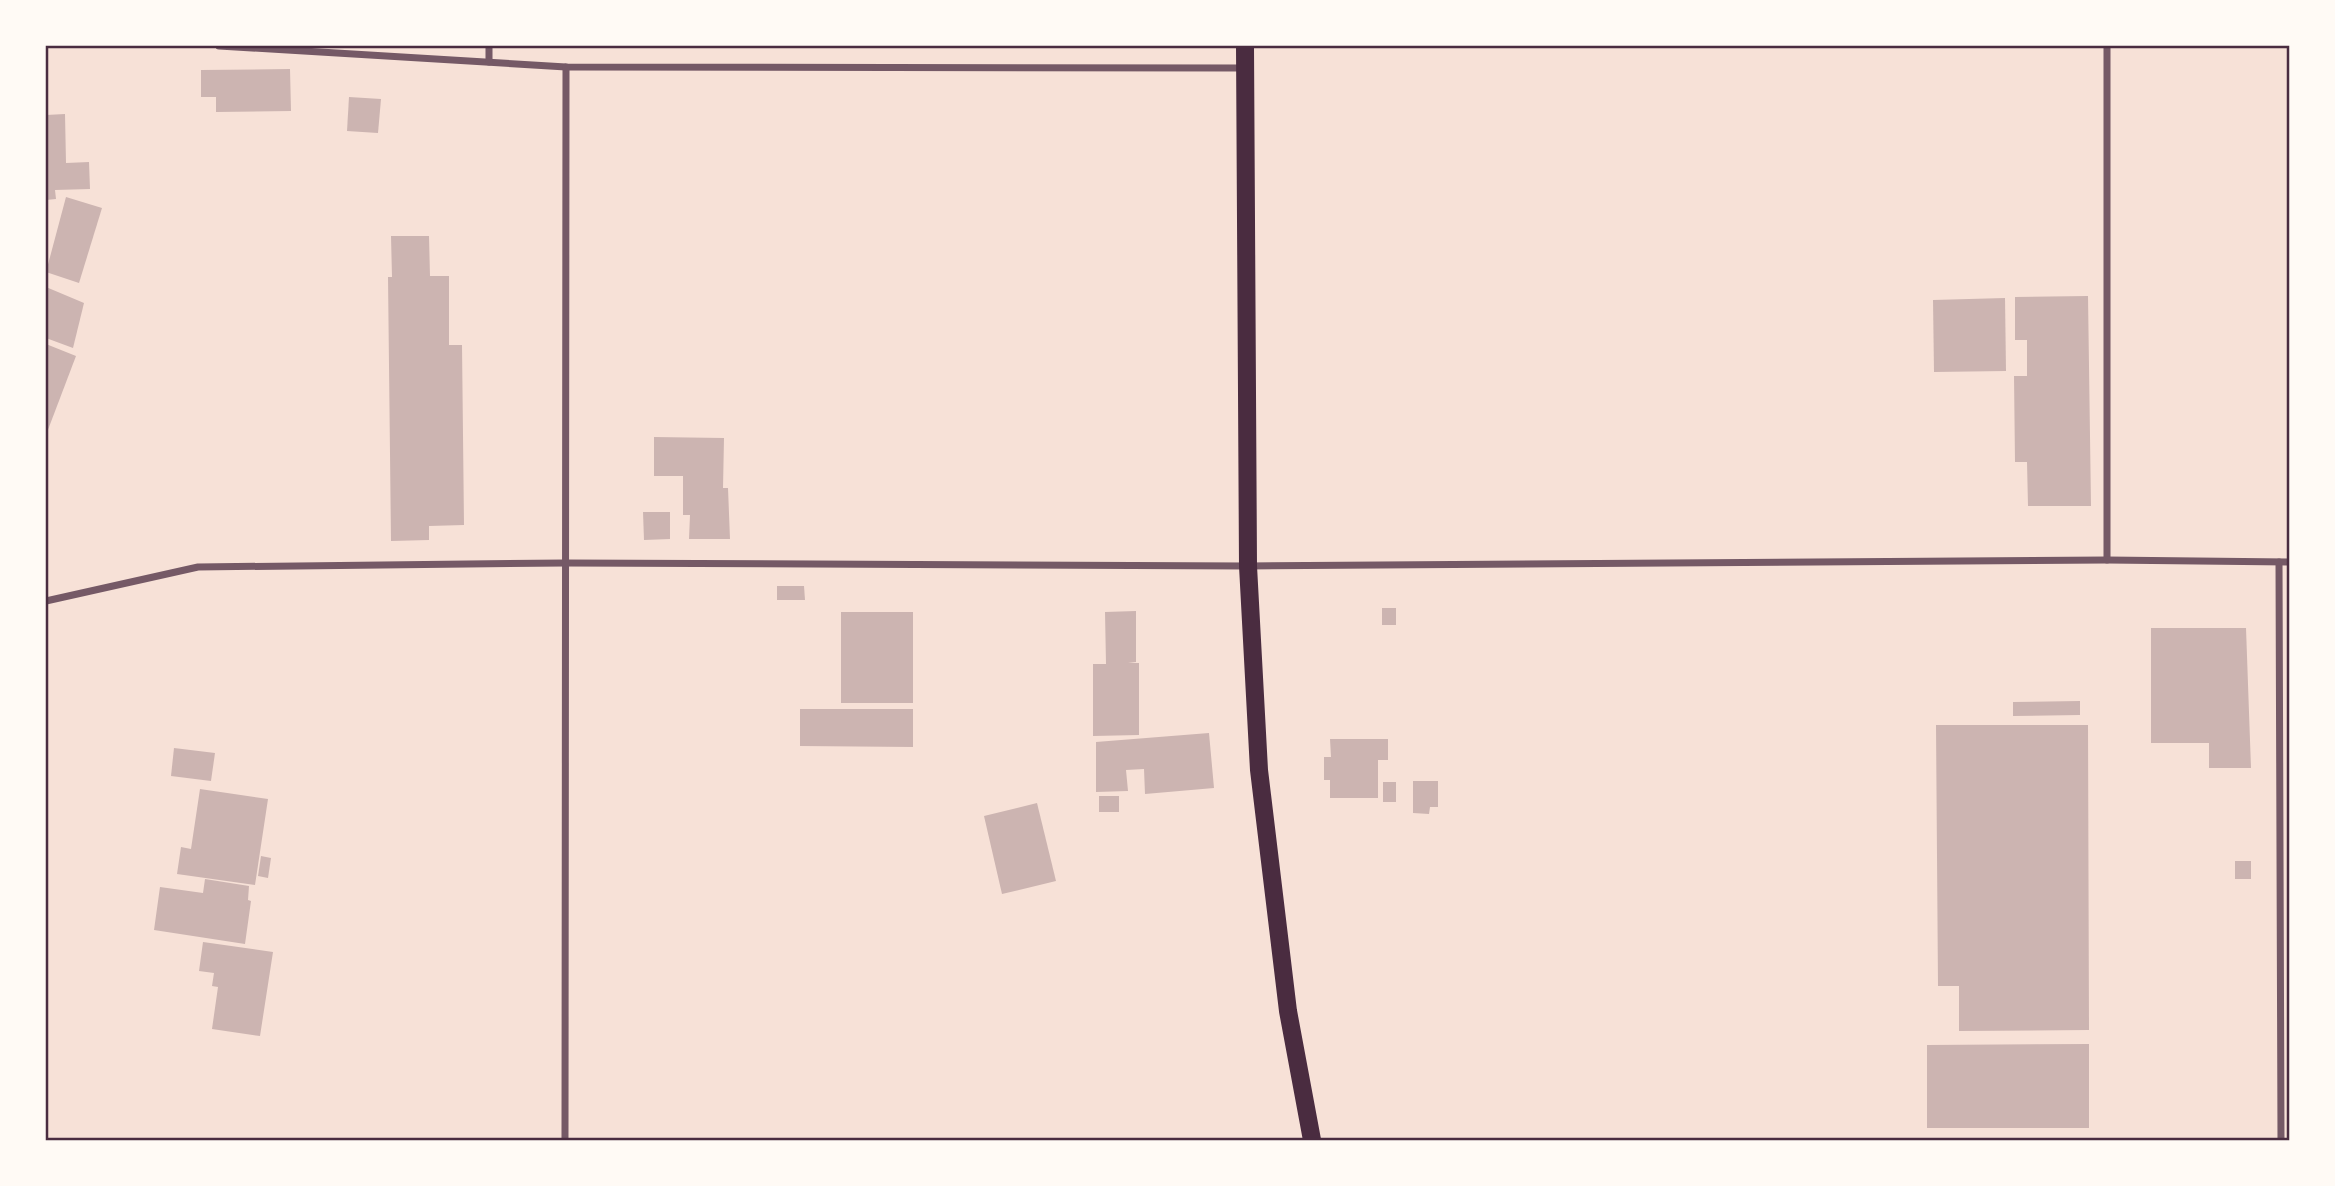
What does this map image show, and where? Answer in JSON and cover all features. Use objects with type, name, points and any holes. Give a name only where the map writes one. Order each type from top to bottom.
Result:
[{"type":"main road","points":[[1245,46],[1248,566],[1259,770],[1288,1011],[1312,1140]]},
{"type":"street","points":[[219,46],[566,67],[1244,68]]},
{"type":"street","points":[[489,46],[489,62]]},
{"type":"street","points":[[2107,46],[2107,560]]},
{"type":"street","points":[[565,1140],[566,67]]},
{"type":"street","points":[[46,601],[198,567],[565,563],[1248,566],[2107,560],[2290,562]]},
{"type":"street","points":[[2279,562],[2281,1140]]},
{"type":"building","points":[[290,69],[291,111],[216,112],[216,97],[201,97],[201,70]]},
{"type":"building","points":[[349,97],[381,99],[378,133],[347,131]]},
{"type":"building","points":[[65,114],[66,163],[89,162],[90,189],[55,190],[56,199],[46,200],[46,115]]},
{"type":"building","points":[[66,197],[102,208],[79,283],[46,272]]},
{"type":"building","points":[[391,236],[429,236],[430,276],[449,276],[449,345],[462,345],[464,525],[429,526],[429,540],[391,541],[388,277],[392,277]]},
{"type":"building","points":[[46,287],[84,303],[73,348],[46,338]]},
{"type":"building","points":[[2088,296],[2091,506],[2028,506],[2027,462],[2015,462],[2014,376],[2027,376],[2027,340],[2015,340],[2015,297]]},
{"type":"building","points":[[2005,298],[2006,371],[1934,372],[1933,300]]},
{"type":"building","points":[[46,344],[76,356],[46,435]]},
{"type":"building","points":[[654,437],[724,438],[723,488],[728,488],[730,539],[689,539],[690,515],[683,515],[683,476],[654,476]]},
{"type":"building","points":[[643,512],[670,512],[670,539],[644,540]]},
{"type":"building","points":[[777,586],[804,586],[805,600],[777,600]]},
{"type":"building","points":[[1382,608],[1396,608],[1396,625],[1382,625]]},
{"type":"building","points":[[1136,611],[1136,662],[1128,663],[1139,663],[1139,735],[1093,736],[1093,664],[1106,664],[1105,612]]},
{"type":"building","points":[[841,612],[913,612],[913,703],[841,703]]},
{"type":"building","points":[[2151,628],[2246,628],[2251,768],[2209,768],[2209,743],[2151,743]]},
{"type":"building","points":[[2080,701],[2080,715],[2013,716],[2013,702]]},
{"type":"building","points":[[800,709],[913,709],[913,747],[800,746]]},
{"type":"building","points":[[1936,725],[2088,725],[2089,1030],[1959,1031],[1959,986],[1938,986]]},
{"type":"building","points":[[1209,733],[1214,788],[1145,794],[1144,769],[1126,770],[1128,791],[1096,792],[1096,742]]},
{"type":"building","points":[[1330,739],[1388,739],[1388,760],[1378,760],[1378,798],[1330,798],[1330,780],[1324,780],[1324,757],[1331,757]]},
{"type":"building","points":[[174,748],[215,753],[211,781],[171,776]]},
{"type":"building","points":[[1413,781],[1438,781],[1438,807],[1430,807],[1429,814],[1413,813]]},
{"type":"building","points":[[1383,782],[1396,782],[1396,802],[1383,802]]},
{"type":"building","points":[[200,789],[268,799],[255,885],[177,874],[181,847],[191,849]]},
{"type":"building","points":[[1099,796],[1119,796],[1119,812],[1099,812]]},
{"type":"building","points":[[1037,803],[1056,881],[1002,894],[984,816]]},
{"type":"building","points":[[261,856],[271,858],[268,878],[258,876]]},
{"type":"building","points":[[2235,861],[2251,861],[2251,879],[2235,879]]},
{"type":"building","points":[[205,879],[249,886],[248,900],[251,901],[245,944],[154,930],[160,887],[203,893]]},
{"type":"building","points":[[203,942],[273,952],[260,1036],[212,1029],[218,987],[212,986],[214,973],[199,971]]},
{"type":"building","points":[[2089,1044],[2089,1128],[1927,1128],[1927,1045]]}]
